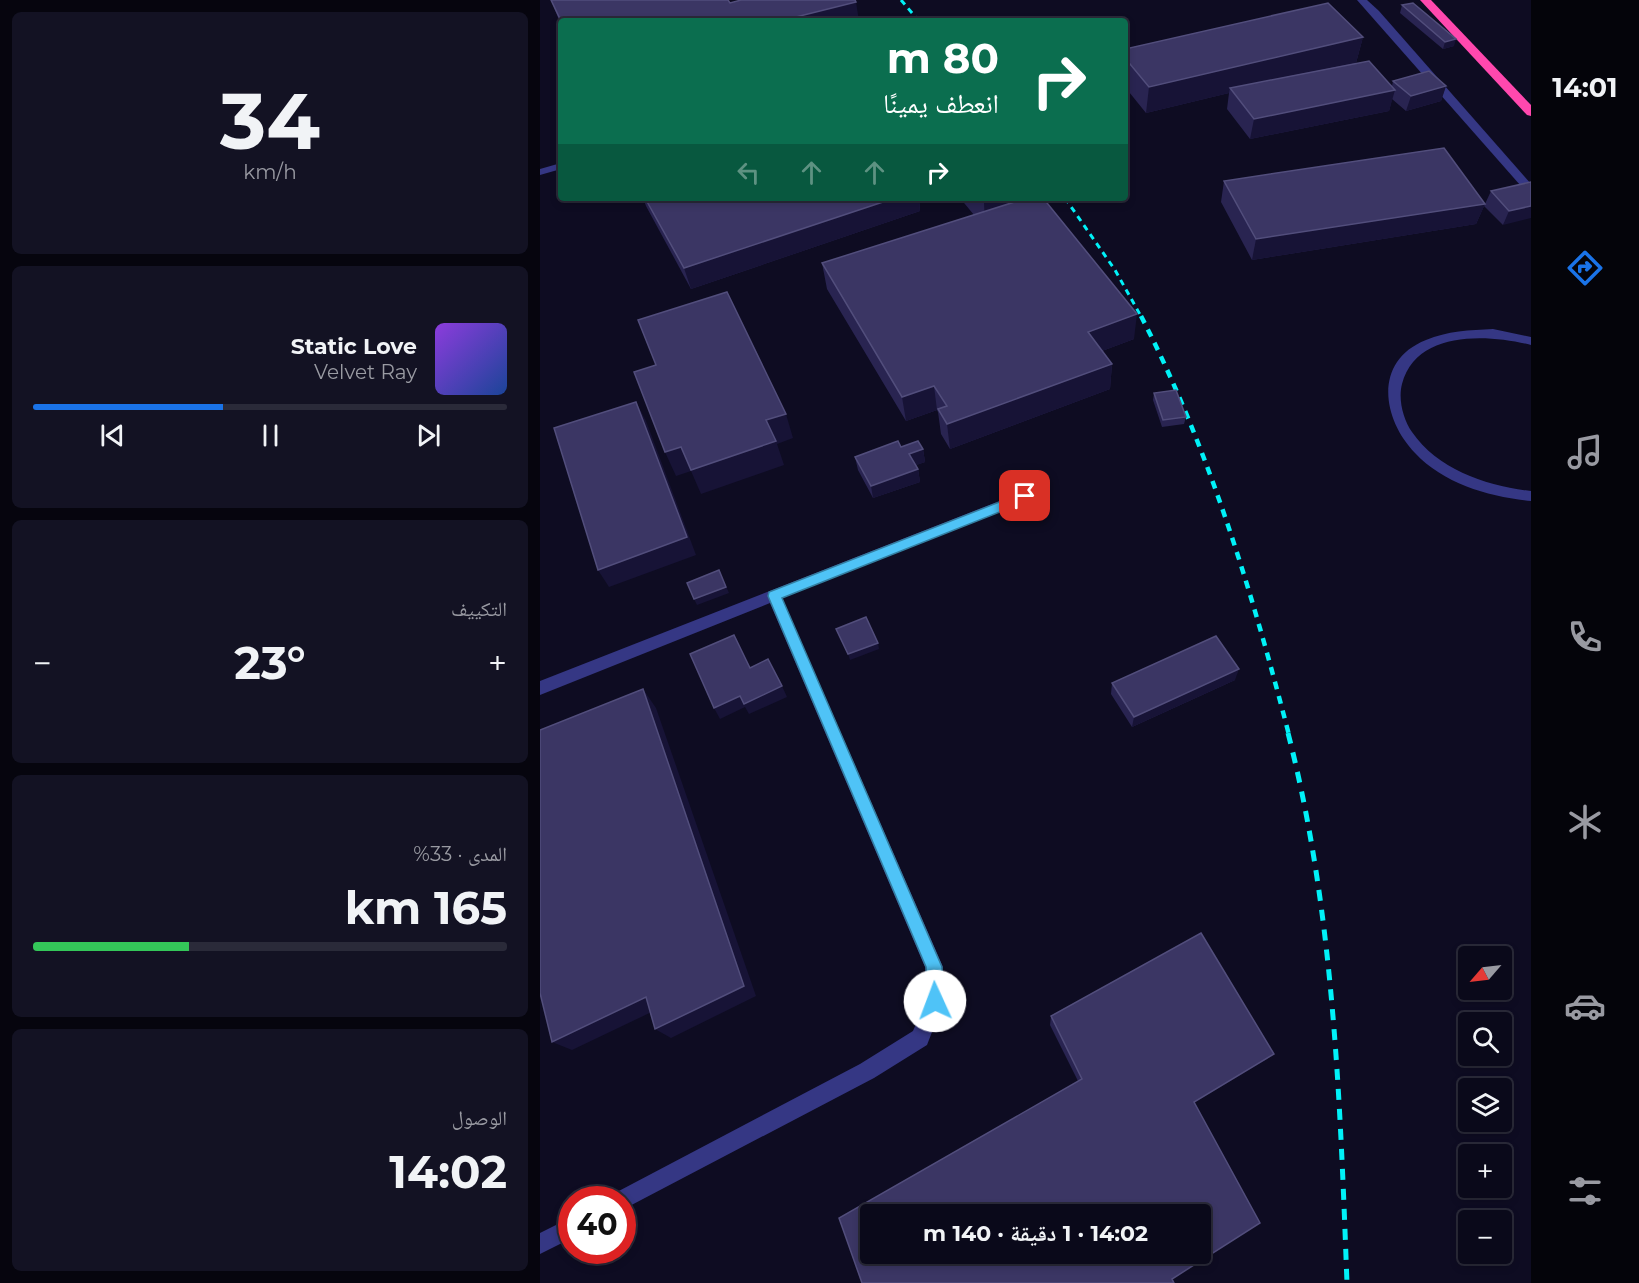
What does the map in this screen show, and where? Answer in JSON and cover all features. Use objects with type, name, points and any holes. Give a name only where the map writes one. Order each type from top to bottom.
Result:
[{"type":"highway","points":[[1425,0],[1531,112]]},
{"type":"street","points":[[1362,0],[1376,13],[1531,191]]},
{"type":"street","points":[[540,172],[558,167]]},
{"type":"street","points":[[1531,340],[1484,332],[1451,335],[1423,346],[1403,364],[1394,387],[1396,414],[1412,441],[1438,466],[1473,485],[1513,495],[1531,496]]},
{"type":"street","points":[[540,688],[1025,496]]},
{"type":"street","points":[[636,1193],[867,1071],[920,1038],[935,1001],[934,967],[774,596]]},
{"type":"street","points":[[540,1244],[558,1234]]},
{"type":"building","points":[[551,0],[728,0],[730,3],[741,0],[855,0],[856,2],[792,18],[560,18]]},
{"type":"building","points":[[1328,3],[1363,37],[1149,87],[1128,62],[1128,48]]},
{"type":"building","points":[[1413,3],[1456,39],[1445,42],[1402,5]]},
{"type":"building","points":[[1369,61],[1395,90],[1254,119],[1230,88]]},
{"type":"building","points":[[1429,71],[1446,86],[1411,96],[1393,81]]},
{"type":"building","points":[[1444,148],[1485,204],[1256,239],[1224,181]]},
{"type":"building","points":[[1531,182],[1531,206],[1509,211],[1491,191]]},
{"type":"building","points":[[647,201],[886,201],[684,268]]},
{"type":"building","points":[[1018,201],[1045,201],[1137,314],[1088,332],[1112,364],[947,424],[938,409],[947,406],[934,386],[902,397],[822,263]]},
{"type":"building","points":[[727,292],[786,414],[766,420],[776,441],[691,470],[681,447],[665,452],[634,372],[656,365],[638,320]]},
{"type":"building","points":[[1176,390],[1186,417],[1163,420],[1154,393]]},
{"type":"building","points":[[636,402],[687,537],[598,570],[554,428]]},
{"type":"building","points":[[898,441],[901,447],[918,441],[923,449],[909,454],[918,469],[871,486],[855,457]]},
{"type":"building","points":[[719,570],[726,587],[694,599],[687,583]]},
{"type":"building","points":[[866,617],[878,643],[848,654],[836,629]]},
{"type":"building","points":[[734,635],[750,668],[768,659],[782,686],[744,704],[740,696],[714,708],[690,654]]},
{"type":"building","points":[[1216,636],[1239,669],[1134,717],[1112,683]]},
{"type":"building","points":[[643,689],[744,986],[655,1029],[646,997],[552,1042],[540,993],[540,730]]},
{"type":"building","points":[[1201,933],[1274,1054],[1194,1102],[1260,1223],[1211,1254],[1211,1204],[863,1204],[1082,1079],[1051,1016]]},
{"type":"building","points":[[860,1206],[860,1264],[1196,1264],[1172,1279],[1174,1283],[862,1283],[839,1218]]},
{"type":"railway","points":[[901,0],[916,18]]},
{"type":"railway","points":[[1067,201],[1115,270],[1142,318]]},
{"type":"railway","points":[[1142,318],[1188,417],[1227,521],[1260,628],[1289,735]]},
{"type":"railway","points":[[1288,733],[1316,869],[1325,937],[1337,1076],[1347,1283]]},
{"type":"route","points":[[935,1001],[934,967],[774,596],[1025,496]]}]
